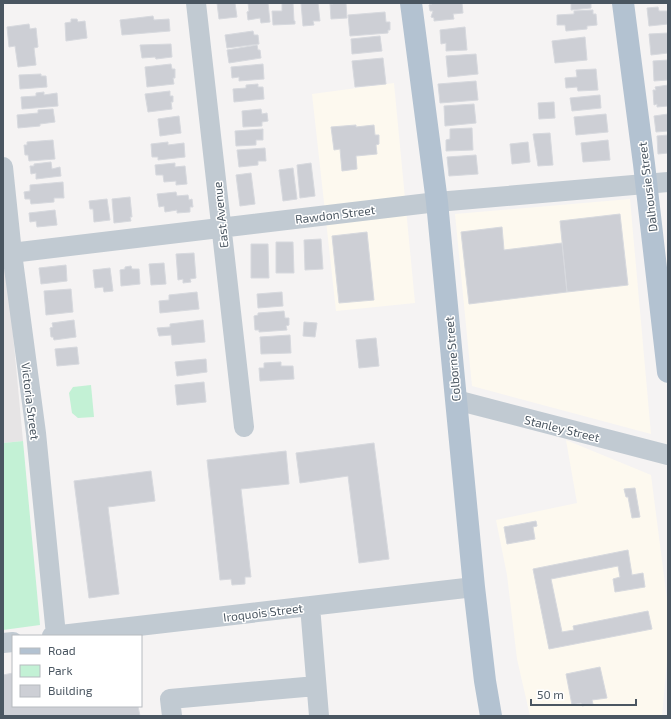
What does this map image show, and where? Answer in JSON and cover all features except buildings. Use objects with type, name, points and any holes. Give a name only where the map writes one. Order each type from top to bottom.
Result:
[{"type":"main road","name":"Colborne Street","points":[[411,3],[437,202],[474,587],[485,680],[491,716]]},
{"type":"main road","name":"Dalhousie Street","points":[[623,3],[668,372]]},
{"type":"street","name":"East Avenue","points":[[196,3],[244,427]]},
{"type":"street","name":"Victoria Street","points":[[3,167],[8,253],[36,433],[54,635]]},
{"type":"street","name":"Rawdon Street","points":[[8,253],[437,202],[668,182]]},
{"type":"street","name":"Stanley Street","points":[[456,400],[668,455]]},
{"type":"street","name":"Iroquois Street","points":[[63,635],[474,587]]},
{"type":"street","points":[[310,606],[319,716]]},
{"type":"street","points":[[172,716],[170,699],[316,686]]},
{"type":"shaded area","points":[[394,83],[415,303],[336,311],[312,94]]},
{"type":"shaded area","points":[[630,199],[651,434],[472,386],[455,214]]},
{"type":"shaded area","points":[[3,270],[7,270],[23,441],[3,443]]},
{"type":"shaded area","points":[[566,440],[651,475],[668,607],[668,651],[662,716],[530,716],[517,659],[507,575],[496,520],[577,503]]},
{"type":"green space","points":[[91,385],[94,417],[78,418],[72,413],[69,393],[73,387]]},
{"type":"green space","points":[[23,441],[40,625],[3,630],[3,443]]}]
